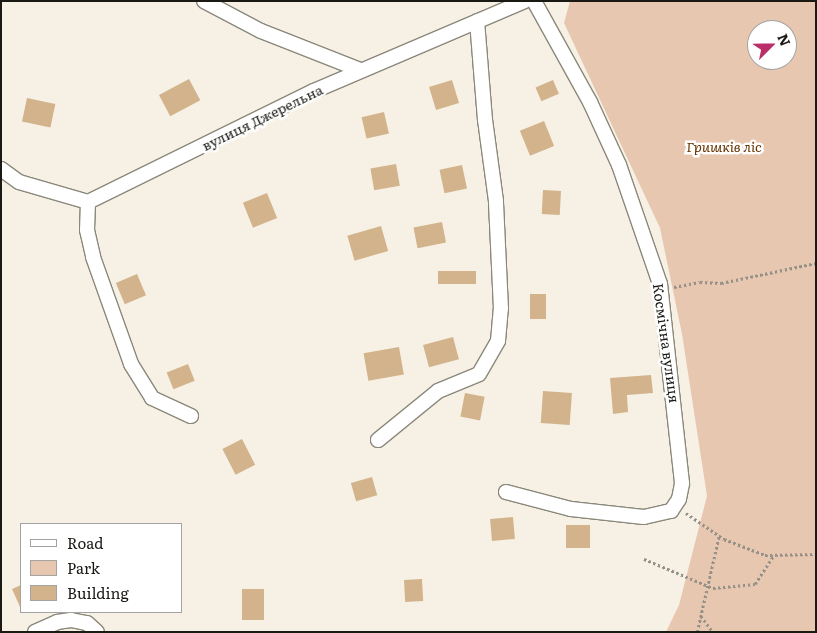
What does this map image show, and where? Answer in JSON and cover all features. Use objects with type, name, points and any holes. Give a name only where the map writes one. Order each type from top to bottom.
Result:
[{"type":"street","points":[[204,1],[261,32],[360,70]]},
{"type":"street","name":"вулиця Джерельна","points":[[88,202],[360,70],[525,1]]},
{"type":"street","name":"Космічна вулиця","points":[[534,1],[590,102],[619,165],[661,290],[682,483],[675,505]]},
{"type":"street","points":[[378,440],[438,391],[479,374],[498,342],[501,309],[496,200],[485,120],[477,21]]},
{"type":"street","points":[[1,169],[19,182],[88,202],[88,230],[93,257],[131,364],[152,398],[191,416]]},
{"type":"street","points":[[506,492],[571,509],[644,518],[659,516],[671,510],[675,505]]},
{"type":"street","points":[[35,632],[56,622],[71,620],[87,624],[98,632]]},
{"type":"path","points":[[661,290],[700,282],[721,283],[816,263]]},
{"type":"path","points":[[675,505],[719,536],[765,555],[816,554]]},
{"type":"path","points":[[697,632],[719,536]]},
{"type":"path","points":[[644,559],[708,586],[755,584],[774,555]]},
{"type":"path","points":[[701,616],[713,632]]},
{"type":"green space","name":"Гришків ліс","points":[[570,1],[816,1],[816,632],[666,632],[679,605],[707,496],[682,334],[660,228],[564,23]]},
{"type":"building","points":[[189,79],[200,100],[170,116],[159,95]]},
{"type":"building","points":[[452,80],[459,103],[436,110],[429,87]]},
{"type":"building","points":[[553,80],[559,94],[541,101],[536,87]]},
{"type":"building","points":[[27,98],[55,104],[50,128],[22,121]]},
{"type":"building","points":[[384,112],[389,133],[367,139],[362,117]]},
{"type":"building","points":[[544,121],[554,146],[530,156],[520,131]]},
{"type":"building","points":[[396,164],[400,186],[374,190],[370,169]]},
{"type":"building","points":[[462,165],[467,188],[444,193],[440,170]]},
{"type":"building","points":[[543,190],[561,191],[560,215],[542,214]]},
{"type":"building","points":[[267,193],[277,218],[253,228],[243,203]]},
{"type":"building","points":[[442,222],[446,243],[418,248],[414,228]]},
{"type":"building","points":[[381,226],[388,251],[355,261],[347,236]]},
{"type":"building","points":[[438,271],[476,271],[476,284],[438,284]]},
{"type":"building","points":[[137,274],[146,295],[125,304],[116,283]]},
{"type":"building","points":[[530,294],[546,294],[546,319],[530,319]]},
{"type":"building","points":[[453,337],[459,359],[429,367],[423,345]]},
{"type":"building","points":[[399,347],[404,375],[368,381],[364,353]]},
{"type":"building","points":[[188,364],[195,381],[173,389],[167,373]]},
{"type":"building","points":[[651,375],[653,393],[627,395],[628,412],[613,414],[610,378]]},
{"type":"building","points":[[543,391],[572,393],[570,425],[541,423]]},
{"type":"building","points":[[465,393],[485,397],[480,420],[460,417]]},
{"type":"building","points":[[242,439],[255,465],[236,475],[222,449]]},
{"type":"building","points":[[372,477],[377,495],[356,501],[351,483]]},
{"type":"building","points":[[513,517],[515,539],[492,541],[490,519]]},
{"type":"building","points":[[566,525],[590,525],[590,548],[566,548]]},
{"type":"building","points":[[422,579],[423,601],[405,602],[404,580]]},
{"type":"building","points":[[20,585],[20,607],[12,589]]},
{"type":"building","points":[[242,589],[264,589],[264,620],[242,620]]}]
